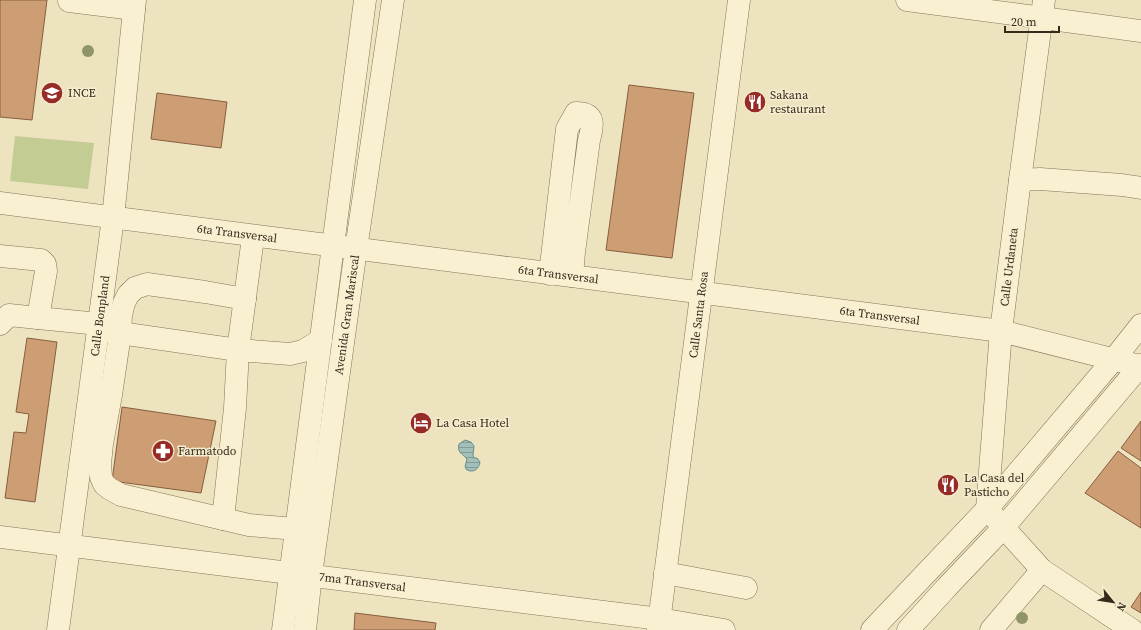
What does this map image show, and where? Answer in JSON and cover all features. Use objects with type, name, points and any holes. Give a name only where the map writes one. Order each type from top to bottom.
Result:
[{"type":"street","name":"Avenida Gran Mariscal","points":[[283,630],[365,0]]},
{"type":"street","name":"Avenida Gran Mariscal","points":[[305,630],[311,575],[356,249],[392,0]]},
{"type":"street","name":"Calle Santa Rosa","points":[[659,624],[700,293],[739,0]]},
{"type":"street","points":[[907,0],[1043,9],[1141,32]]},
{"type":"street","points":[[69,1],[134,4]]},
{"type":"street","name":"Calle Bonpland","points":[[58,630],[113,218],[134,4]]},
{"type":"street","name":"Calle Urdaneta","points":[[986,509],[1001,331],[1043,9]]},
{"type":"street","points":[[550,274],[567,129],[576,113],[583,113],[589,116],[593,125],[589,140],[572,276]]},
{"type":"street","points":[[1020,180],[1040,179],[1122,185],[1141,188]]},
{"type":"street","name":"6ta Transversal","points":[[0,203],[1001,331],[1140,366]]},
{"type":"street","points":[[223,519],[235,408],[238,350],[252,236]]},
{"type":"street","points":[[0,256],[41,260],[45,264],[46,271],[38,318]]},
{"type":"street","points":[[245,299],[147,284],[135,288],[128,295],[121,315],[120,334],[102,444],[101,477],[104,484],[121,495],[249,525],[296,529]]},
{"type":"street","points":[[0,324],[9,315],[38,318],[98,327],[120,334],[238,350],[290,354],[303,351],[321,340]]},
{"type":"street","points":[[872,630],[986,509],[1114,359],[1141,325]]},
{"type":"street","points":[[908,630],[947,586],[1003,528],[1140,366]]},
{"type":"street","points":[[986,509],[1042,570],[1132,630]]},
{"type":"street","name":"7ma Transversal","points":[[0,537],[290,572],[659,624],[724,630]]},
{"type":"street","points":[[991,630],[1042,570]]},
{"type":"street","points":[[665,573],[746,588]]},
{"type":"green space","points":[[15,136],[94,143],[88,189],[10,181]]},
{"type":"water","points":[[465,440],[471,442],[474,446],[474,458],[477,458],[480,462],[474,471],[467,470],[465,467],[467,459],[460,453],[459,444]]},
{"type":"building","points":[[0,0],[47,0],[32,120],[0,117]]},
{"type":"building","points":[[629,85],[694,93],[672,258],[606,250]]},
{"type":"building","points":[[157,93],[227,102],[221,148],[151,139]]},
{"type":"building","points":[[27,338],[57,342],[35,502],[5,498],[14,432],[26,433],[29,414],[16,412]]},
{"type":"building","name":"Farmatodo","points":[[122,407],[216,421],[201,493],[112,481]]},
{"type":"building","points":[[1141,421],[1141,461],[1121,448]]},
{"type":"building","points":[[1118,451],[1141,468],[1141,528],[1085,493]]},
{"type":"building","points":[[1141,592],[1141,613],[1131,607]]},
{"type":"building","points":[[355,613],[436,623],[435,630],[354,630]]},
{"type":"place","name":"INCE","points":[[52,93]]},
{"type":"place","name":"Sakana restaurant","points":[[755,102]]},
{"type":"place","name":"La Casa Hotel","points":[[421,423]]},
{"type":"place","name":"Farmatodo","points":[[163,451]]},
{"type":"place","name":"La Casa del Pasticho","points":[[948,485]]}]
